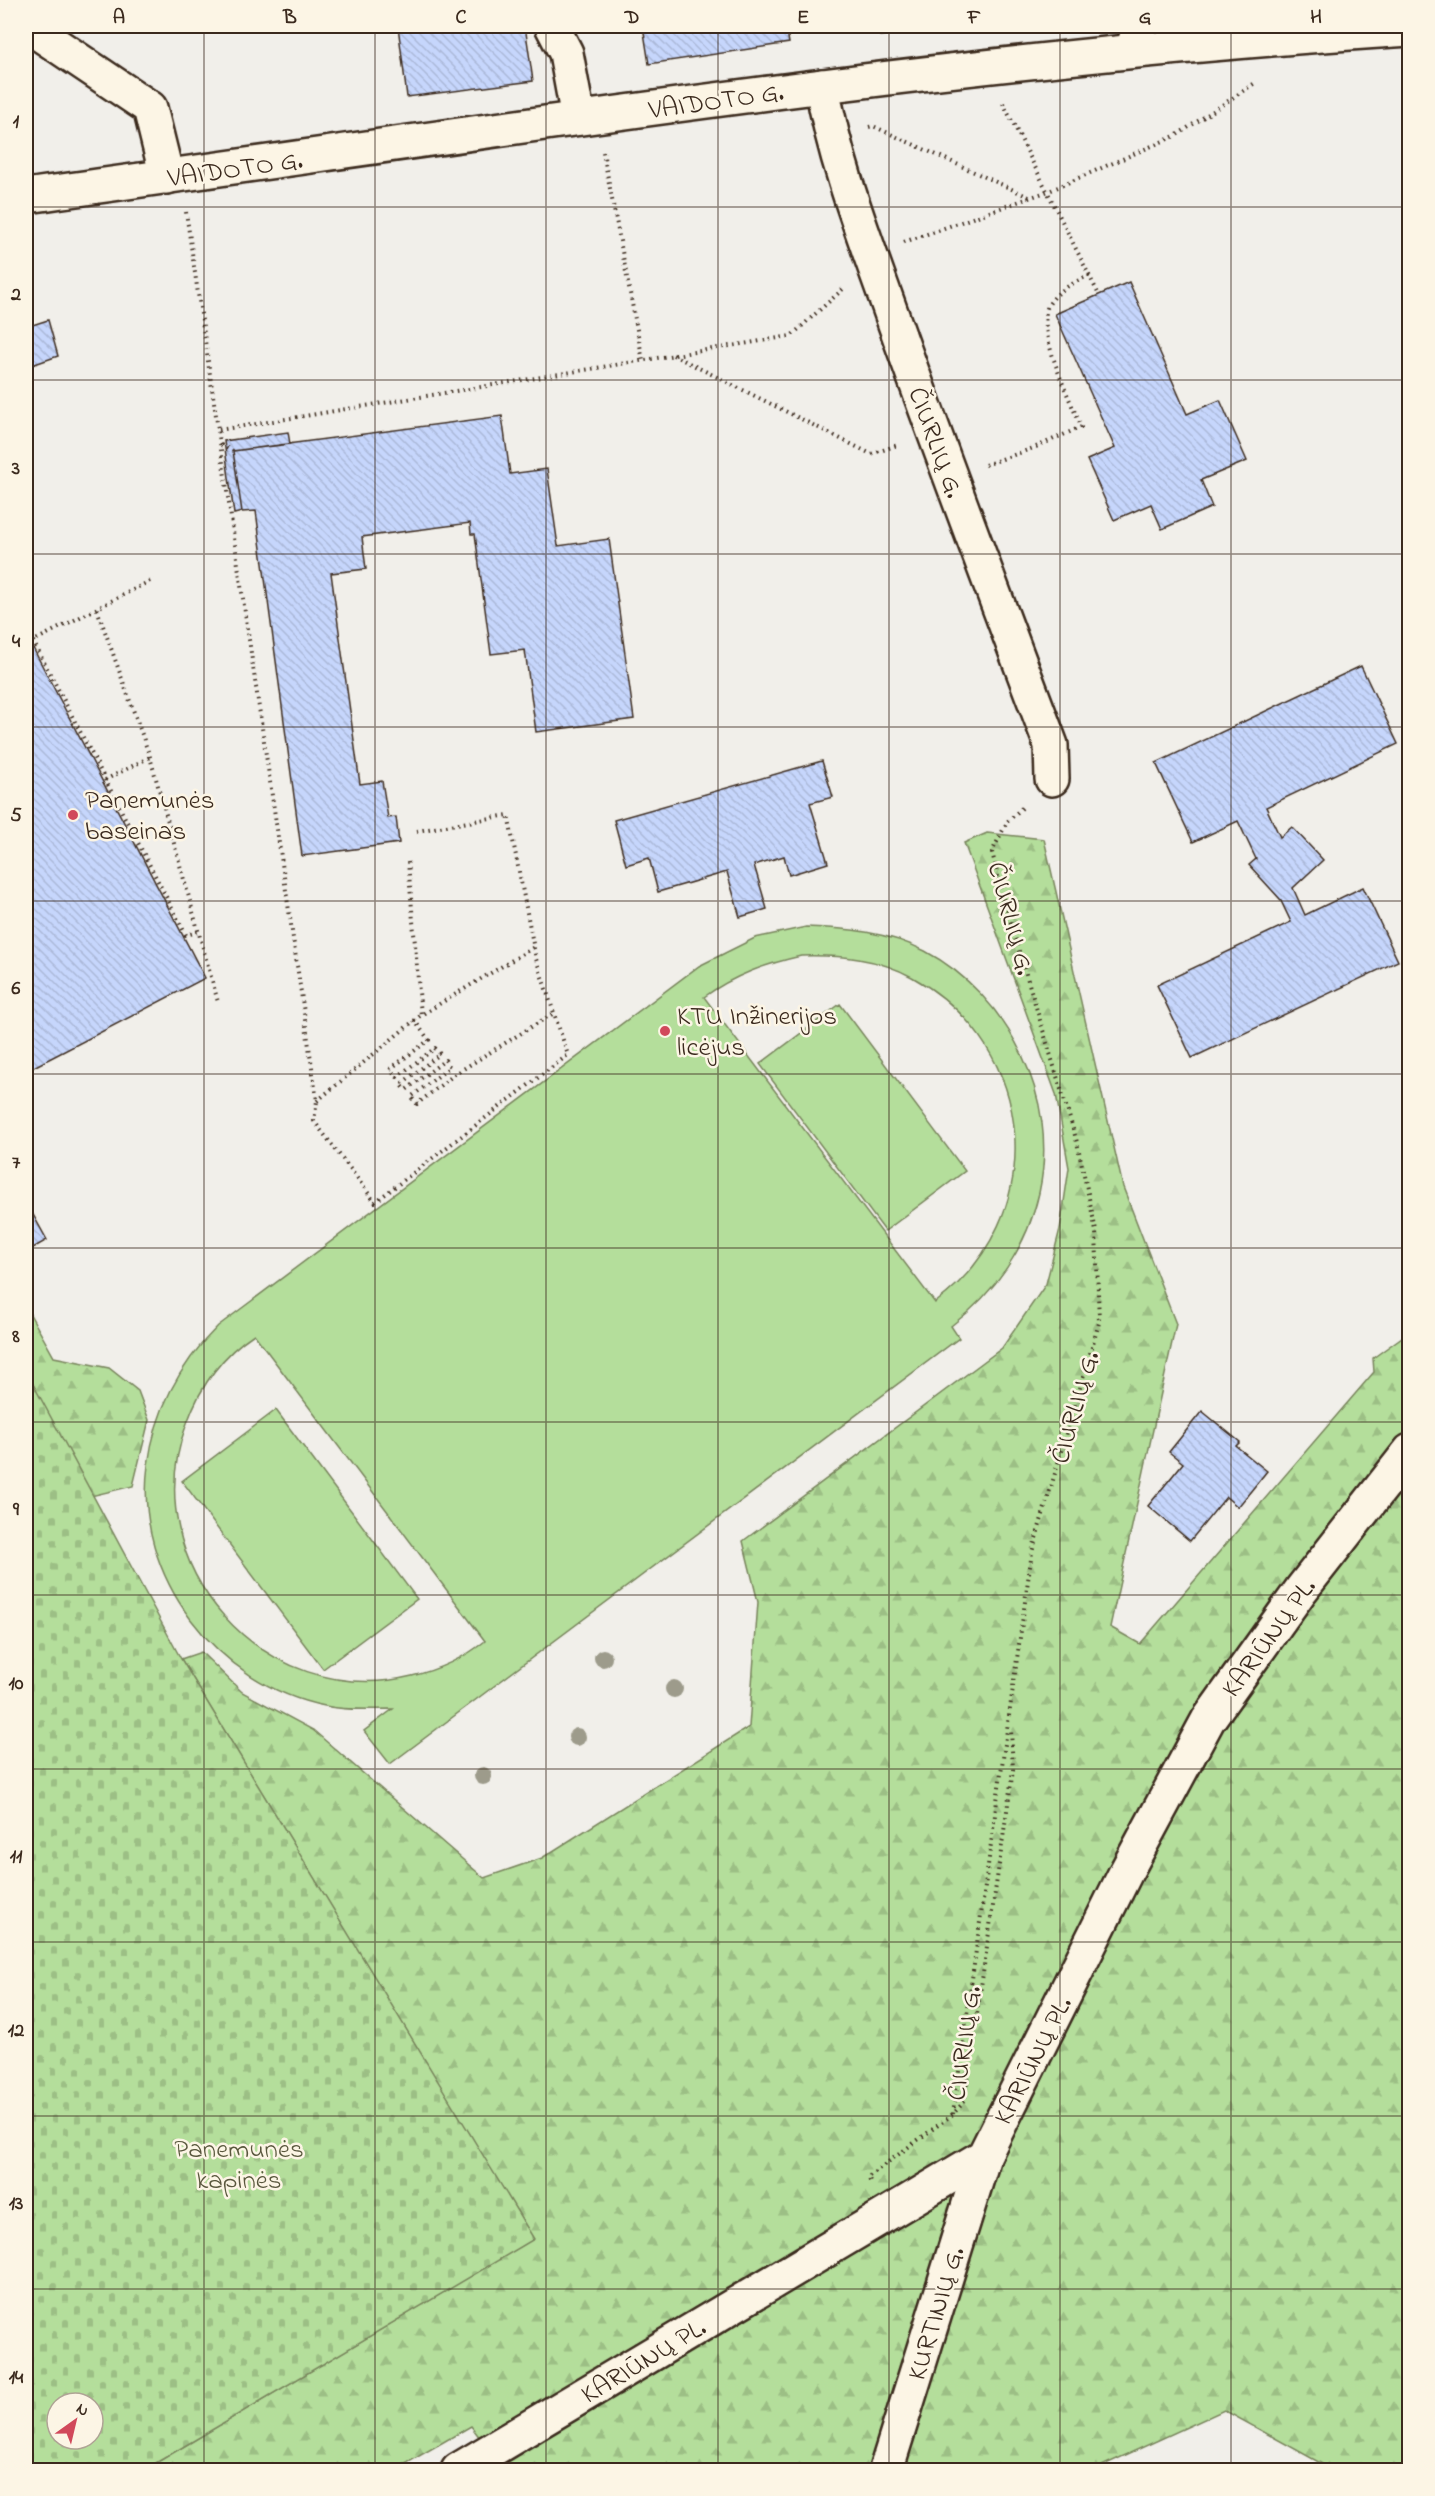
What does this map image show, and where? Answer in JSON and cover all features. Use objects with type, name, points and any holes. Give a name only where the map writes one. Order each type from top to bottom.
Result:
[{"type":"street","points":[[28,26],[150,108],[174,176]]},
{"type":"street","points":[[552,26],[566,53],[587,117]]},
{"type":"street","name":"VAIDOTO G.","points":[[26,196],[587,117],[996,64],[1136,38],[1245,39],[1410,29]]},
{"type":"street","name":"ČIURLIŲ G.","points":[[822,86],[830,132],[873,262],[933,433],[1051,745],[1052,779]]},
{"type":"street","name":"KARIŪNŲ PL.","points":[[458,2470],[984,2156],[1126,1872],[1208,1720],[1301,1590],[1410,1451]]},
{"type":"street","name":"KURTINIŲ G.","points":[[886,2470],[984,2156]]},
{"type":"path","points":[[996,64],[1001,99],[1100,295]]},
{"type":"path","points":[[219,430],[791,336],[873,262],[903,243],[1049,191],[1177,135],[1255,83]]},
{"type":"path","points":[[587,117],[643,361]]},
{"type":"path","points":[[830,132],[873,126],[1030,198]]},
{"type":"path","points":[[174,176],[219,430],[317,1101],[314,1121],[375,1202],[568,1055],[534,947],[508,815],[417,831]]},
{"type":"path","points":[[950,477],[1036,447],[1081,427],[1054,357],[1045,318],[1050,303],[1062,291],[1090,275]]},
{"type":"path","points":[[672,355],[872,454],[933,433]]},
{"type":"path","points":[[220,444],[233,451]]},
{"type":"path","points":[[26,645],[154,579]]},
{"type":"path","points":[[97,609],[150,757],[218,1002]]},
{"type":"path","points":[[33,641],[186,935],[198,932]]},
{"type":"path","points":[[105,780],[150,757]]},
{"type":"path","name":"ČIURLIŲ G.","points":[[1010,1720],[1011,1782],[964,2102],[953,2114],[1032,1552],[1099,1323],[1095,1231],[1077,1142],[1005,905],[992,852],[1007,822],[1052,779]]},
{"type":"path","points":[[408,862],[421,1015]]},
{"type":"path","points":[[317,1101],[421,1015],[534,947]]},
{"type":"path","points":[[414,1020],[429,1040],[390,1069],[397,1077],[435,1048],[440,1054],[401,1084],[406,1090],[445,1060],[450,1067],[411,1097],[417,1104],[455,1074],[554,1012]]},
{"type":"green space","points":[[987,833],[1044,839],[1123,1187],[1176,1324],[1110,1627],[1140,1644],[1374,1372],[1373,1358],[1409,1332],[1409,2470],[1333,2470],[1224,2410],[1093,2470],[504,2470],[471,2426],[395,2470],[144,2470],[533,2239],[181,1659],[201,1652],[242,1692],[313,1730],[484,1878],[542,1858],[749,1727],[758,1602],[743,1541],[1002,1348],[1046,1284],[1060,1229],[1069,1168],[1056,1094],[964,843]]},
{"type":"green space","points":[[806,927],[837,928],[882,935],[925,951],[955,970],[981,995],[1004,1023],[1021,1054],[1034,1087],[1042,1122],[1044,1157],[1039,1193],[1026,1232],[995,1284],[982,1299],[951,1326],[959,1338],[390,1764],[364,1731],[393,1709],[334,1708],[286,1694],[250,1675],[218,1650],[191,1619],[169,1584],[154,1547],[147,1506],[151,1445],[163,1407],[181,1372],[218,1326],[699,966],[755,938]],"holes":[[[801,956],[858,959],[886,966],[912,977],[954,1008],[985,1045],[1006,1088],[1015,1134],[1012,1181],[998,1226],[973,1267],[935,1303],[704,997],[727,982],[751,971]],[[254,1334],[485,1641],[469,1653],[441,1667],[412,1676],[358,1681],[307,1672],[262,1649],[224,1616],[196,1575],[179,1528],[175,1476],[187,1423],[198,1397],[213,1373],[242,1342]]]},
{"type":"green space","points":[[840,1004],[965,1171],[885,1231],[760,1064]]},
{"type":"green space","points":[[26,1307],[54,1357],[109,1368],[138,1391],[149,1420],[133,1486],[91,1496],[26,1371]]},
{"type":"green space","name":"Panemunės kapinės","points":[[26,1371],[181,1659],[534,2239],[144,2470],[26,2470]]},
{"type":"green space","points":[[276,1410],[417,1599],[323,1669],[182,1481]]},
{"type":"building","points":[[398,26],[525,26],[533,81],[407,97]]},
{"type":"building","points":[[643,26],[786,26],[789,43],[649,64]]},
{"type":"building","points":[[835,26],[878,26],[836,32]]},
{"type":"building","points":[[878,26],[926,26],[926,30],[880,36]]},
{"type":"building","points":[[1129,282],[1187,414],[1220,400],[1247,461],[1201,480],[1212,507],[1162,529],[1151,504],[1114,520],[1087,460],[1115,448],[1055,314]]},
{"type":"building","points":[[48,320],[58,356],[32,365],[26,342],[26,327]]},
{"type":"building","points":[[502,416],[510,474],[547,469],[558,546],[609,539],[634,719],[536,732],[525,650],[491,654],[475,534],[471,534],[470,523],[362,537],[366,569],[331,573],[360,784],[382,781],[388,818],[396,817],[399,843],[302,856],[256,511],[242,512],[233,451]]},
{"type":"building","points":[[288,432],[290,444],[233,451],[242,512],[234,514],[224,441]]},
{"type":"building","name":"Panemunės baseinas","points":[[33,648],[205,978],[26,1071],[26,652]]},
{"type":"building","points":[[1361,666],[1398,744],[1266,807],[1280,837],[1292,827],[1323,860],[1293,888],[1305,915],[1363,887],[1398,961],[1192,1058],[1157,985],[1291,922],[1280,899],[1249,865],[1256,859],[1238,821],[1193,842],[1156,763]]},
{"type":"building","points":[[822,761],[833,797],[810,803],[828,863],[789,875],[784,856],[754,865],[767,909],[740,917],[727,872],[658,892],[649,858],[626,865],[614,820]]},
{"type":"building","points":[[26,1202],[47,1240],[26,1252]]},
{"type":"building","points":[[1202,1411],[1240,1442],[1236,1446],[1267,1471],[1238,1507],[1226,1497],[1190,1541],[1148,1506],[1183,1463],[1169,1452]]},
{"type":"place","name":"Panemunės baseinas","points":[[73,815]]},
{"type":"place","name":"KTU Inžinerijos licėjus","points":[[665,1031]]}]
